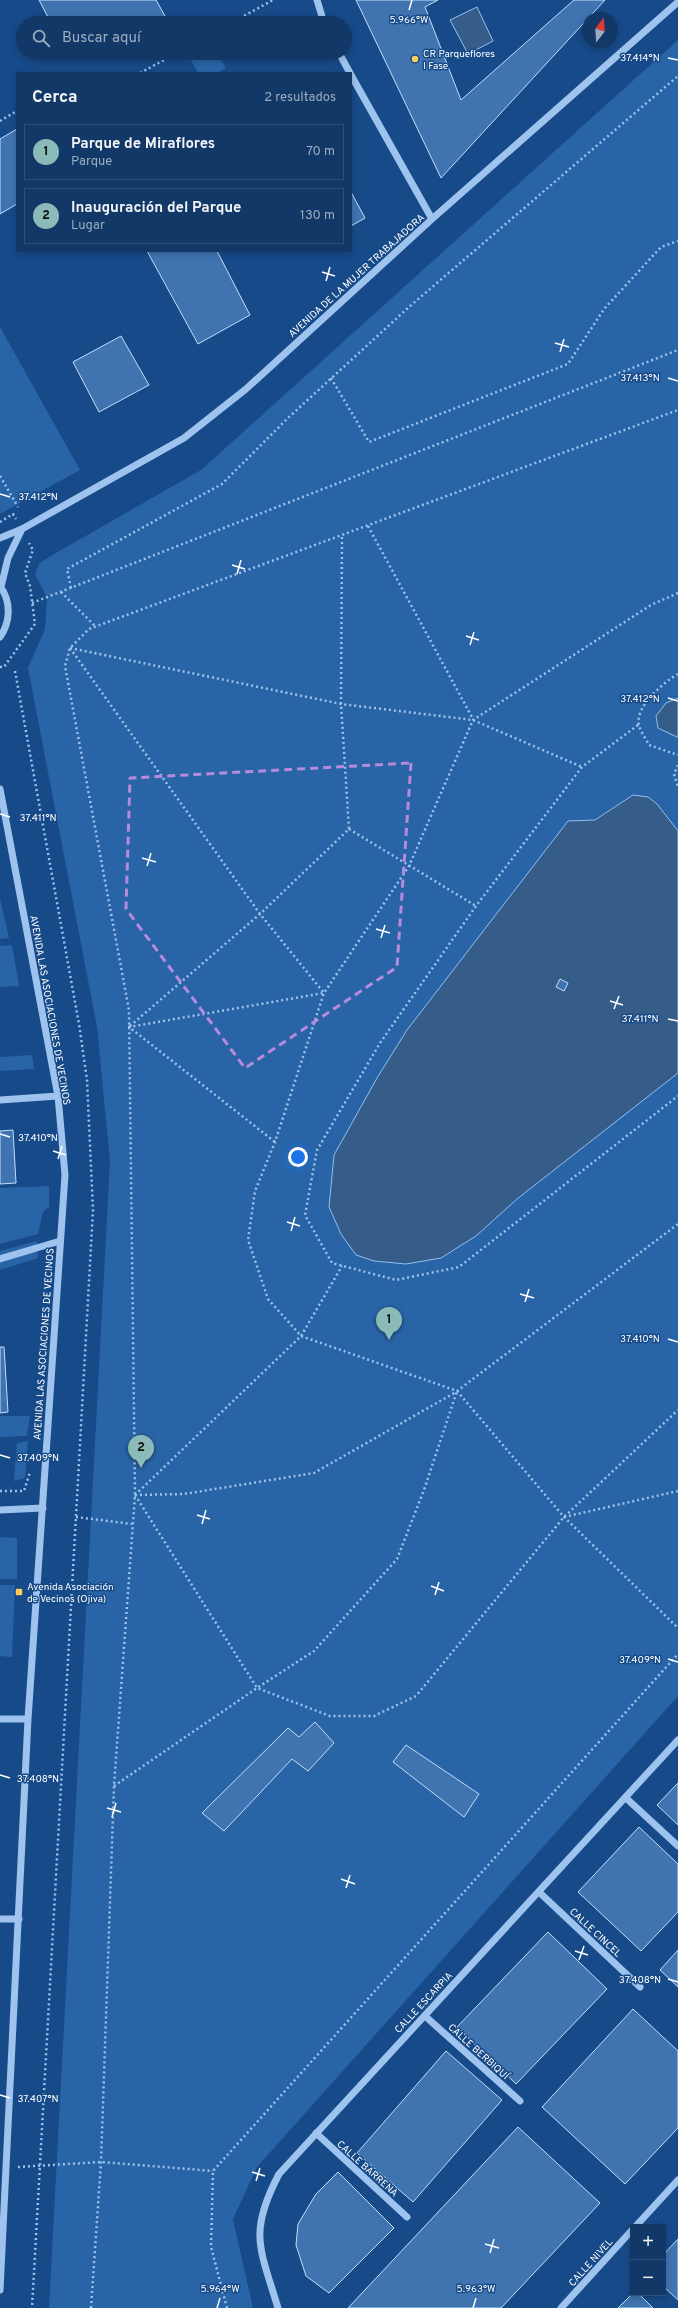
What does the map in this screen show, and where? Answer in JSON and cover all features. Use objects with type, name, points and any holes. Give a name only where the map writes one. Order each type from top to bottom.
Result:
[{"type":"street","points":[[317,0],[322,16]]},
{"type":"street","name":"AVENIDA DE LA MUJER TRABAJADORA","points":[[0,538],[22,529],[184,438],[246,389],[432,219],[678,2]]},
{"type":"street","points":[[343,60],[350,72]]},
{"type":"street","points":[[352,76],[432,219]]},
{"type":"street","points":[[0,636],[7,622],[8,606],[0,586],[8,558],[22,529]]},
{"type":"street","name":"AVENIDA LAS ASOCIACIONES DE VECINOS","points":[[0,789],[58,1096],[65,1175],[28,1719],[19,1919],[3,2168],[0,2290]]},
{"type":"street","points":[[0,1100],[58,1096]]},
{"type":"street","points":[[0,1259],[60,1241]]},
{"type":"street","points":[[0,1510],[43,1508]]},
{"type":"street","points":[[0,1719],[28,1719]]},
{"type":"street","name":"CALLE ESCARPIA","points":[[278,2308],[260,2250],[258,2230],[261,2214],[279,2174],[678,1740]]},
{"type":"street","points":[[626,1798],[678,1846]]},
{"type":"street","name":"CALLE CINCEL","points":[[539,1892],[640,1987]]},
{"type":"street","points":[[0,1919],[19,1919]]},
{"type":"street","name":"CALLE BERBIQUÍ","points":[[425,2016],[520,2101]]},
{"type":"street","name":"CALLE BARRENA","points":[[316,2133],[407,2217]]},
{"type":"street","points":[[638,2224],[678,2180]]},
{"type":"street","name":"CALLE NIVEL","points":[[561,2308],[630,2232]]},
{"type":"path","points":[[244,16],[273,0]]},
{"type":"path","points":[[142,72],[164,60]]},
{"type":"path","points":[[71,588],[67,569],[222,484],[331,378],[488,238],[678,76]]},
{"type":"path","points":[[0,121],[16,113]]},
{"type":"path","points":[[331,378],[369,442],[568,364],[604,309],[661,247],[678,241]]},
{"type":"path","points":[[32,603],[678,350]]},
{"type":"path","points":[[91,2308],[101,2162],[114,1786],[135,1495],[129,1010],[65,666],[70,648],[89,629],[678,410]]},
{"type":"path","points":[[0,476],[18,507]]},
{"type":"path","points":[[0,522],[13,514],[15,516]]},
{"type":"path","points":[[368,526],[473,720]]},
{"type":"path","points":[[129,1027],[260,914],[349,829],[341,704],[342,535]]},
{"type":"path","points":[[0,667],[4,666],[35,624],[30,586],[25,573],[33,550],[28,540]]},
{"type":"path","points":[[61,592],[96,627]]},
{"type":"path","points":[[678,593],[651,605],[473,720],[409,866],[324,993],[275,1142],[255,1191],[248,1240],[268,1299],[301,1336],[457,1391],[564,1517],[678,1628]]},
{"type":"path","points":[[70,648],[341,704],[473,720],[582,766]]},
{"type":"path","points":[[70,648],[260,914],[324,993]]},
{"type":"path","points":[[15,671],[79,1024],[87,1080],[93,1210],[32,2308]]},
{"type":"path","points":[[678,674],[663,683],[640,711],[638,725],[649,745],[678,755]]},
{"type":"path","points":[[638,725],[582,766],[476,906],[380,1043],[317,1150],[305,1215],[332,1264],[396,1280],[459,1266],[678,1096]]},
{"type":"path","points":[[678,765],[674,774],[678,787]]},
{"type":"path","points":[[349,829],[476,906]]},
{"type":"path","points":[[129,1027],[324,993]]},
{"type":"path","points":[[129,1027],[275,1142]]},
{"type":"path","points":[[135,1495],[184,1494],[314,1473],[457,1391],[678,1224]]},
{"type":"path","points":[[135,1495],[301,1336],[342,1266]]},
{"type":"path","points":[[114,1786],[256,1688],[314,1651],[397,1559],[424,1490],[457,1391]]},
{"type":"path","points":[[135,1495],[256,1688],[330,1716],[374,1716],[416,1696],[564,1517],[678,1410]]},
{"type":"path","points":[[0,1490],[24,1491],[30,1472]]},
{"type":"path","points":[[564,1517],[678,1491]]},
{"type":"path","points":[[76,1517],[132,1524]]},
{"type":"path","points":[[227,2308],[212,2247],[213,2171],[678,1654]]},
{"type":"path","points":[[3,2168],[101,2162],[213,2171]]},
{"type":"highlighted area","points":[[411,763],[397,967],[245,1068],[126,909],[130,778]]},
{"type":"shaded area","points":[[477,7],[493,41],[468,54],[450,20]]},
{"type":"shaded area","points":[[678,40],[678,1696],[257,2167],[233,2219],[253,2308],[49,2308],[110,1161],[97,1027],[28,668],[45,629],[47,598],[35,574],[40,563],[49,557],[201,470]]},
{"type":"shaded area","points":[[191,60],[221,60],[226,68],[219,72],[197,72]]},
{"type":"shaded area","points":[[0,327],[80,470],[0,514]]},
{"type":"shaded area","points":[[678,698],[677,737],[658,728],[656,716],[666,703]]},
{"type":"shaded area","points":[[633,795],[648,797],[657,804],[678,831],[678,1073],[517,1199],[476,1236],[441,1258],[406,1264],[374,1261],[356,1255],[341,1234],[329,1207],[334,1155],[377,1078],[407,1030],[568,821],[595,820]]},
{"type":"shaded area","points":[[0,899],[9,938],[0,939]]},
{"type":"shaded area","points":[[12,945],[19,986],[0,987],[0,946]]},
{"type":"shaded area","points":[[32,1055],[34,1069],[0,1071],[0,1057]]},
{"type":"shaded area","points":[[49,1186],[49,1207],[43,1212],[38,1234],[0,1244],[0,1188]]},
{"type":"shaded area","points":[[37,1241],[38,1258],[0,1270],[0,1251]]},
{"type":"shaded area","points":[[0,1416],[30,1416],[27,1436],[0,1437]]},
{"type":"shaded area","points":[[28,1441],[25,1478],[14,1481],[17,1443]]},
{"type":"shaded area","points":[[0,1537],[17,1538],[17,1579],[0,1579]]},
{"type":"shaded area","points":[[0,1585],[15,1585],[12,1657],[0,1656]]},
{"type":"building","points":[[39,0],[156,0],[165,16],[47,16]]},
{"type":"building","name":"CR Parqueflores I Fase","points":[[356,0],[438,0],[425,7],[461,100],[574,0],[605,0],[594,12],[582,12],[582,25],[441,178]]},
{"type":"building","points":[[16,130],[16,205],[0,214],[0,139]]},
{"type":"building","points":[[352,194],[365,218],[352,225]]},
{"type":"building","points":[[148,252],[218,252],[250,315],[198,344]]},
{"type":"building","points":[[121,336],[149,385],[99,412],[73,362]]},
{"type":"building","points":[[560,979],[568,983],[564,991],[556,987]]},
{"type":"building","points":[[13,1130],[16,1183],[0,1184],[0,1131]]},
{"type":"building","points":[[0,1347],[4,1347],[8,1412],[0,1413]]},
{"type":"building","points":[[315,1722],[334,1743],[308,1771],[292,1759],[224,1831],[202,1813],[288,1728],[299,1737]]},
{"type":"building","points":[[406,1745],[479,1794],[464,1817],[393,1762]]},
{"type":"building","points":[[678,1783],[678,1825],[657,1805]]},
{"type":"building","points":[[639,1827],[678,1864],[678,1912],[641,1951],[578,1892]]},
{"type":"building","points":[[548,1932],[607,1989],[516,2084],[457,2027]]},
{"type":"building","points":[[678,1950],[678,1987],[660,1970]]},
{"type":"building","points":[[633,2009],[678,2051],[678,2128],[625,2184],[542,2107]]},
{"type":"building","points":[[446,2051],[502,2100],[413,2202],[357,2153]]},
{"type":"building","points":[[518,2127],[600,2203],[501,2308],[348,2308]]},
{"type":"building","points":[[338,2172],[394,2228],[329,2293],[306,2276],[296,2245],[298,2224],[316,2194]]},
{"type":"building","points":[[678,2239],[678,2300],[666,2289],[666,2252]]},
{"type":"building","points":[[630,2296],[641,2296],[653,2308],[618,2308]]},
{"type":"place","name":"CR Parqueflores I Fase","points":[[415,59]]},
{"type":"place","name":"Parque de Miraflores","points":[[389,1340]]},
{"type":"place","name":"Inauguración del Parque","points":[[141,1468]]},
{"type":"place","name":"Avenida Asociación de Vecinos (Ojiva)","points":[[19,1592]]}]
